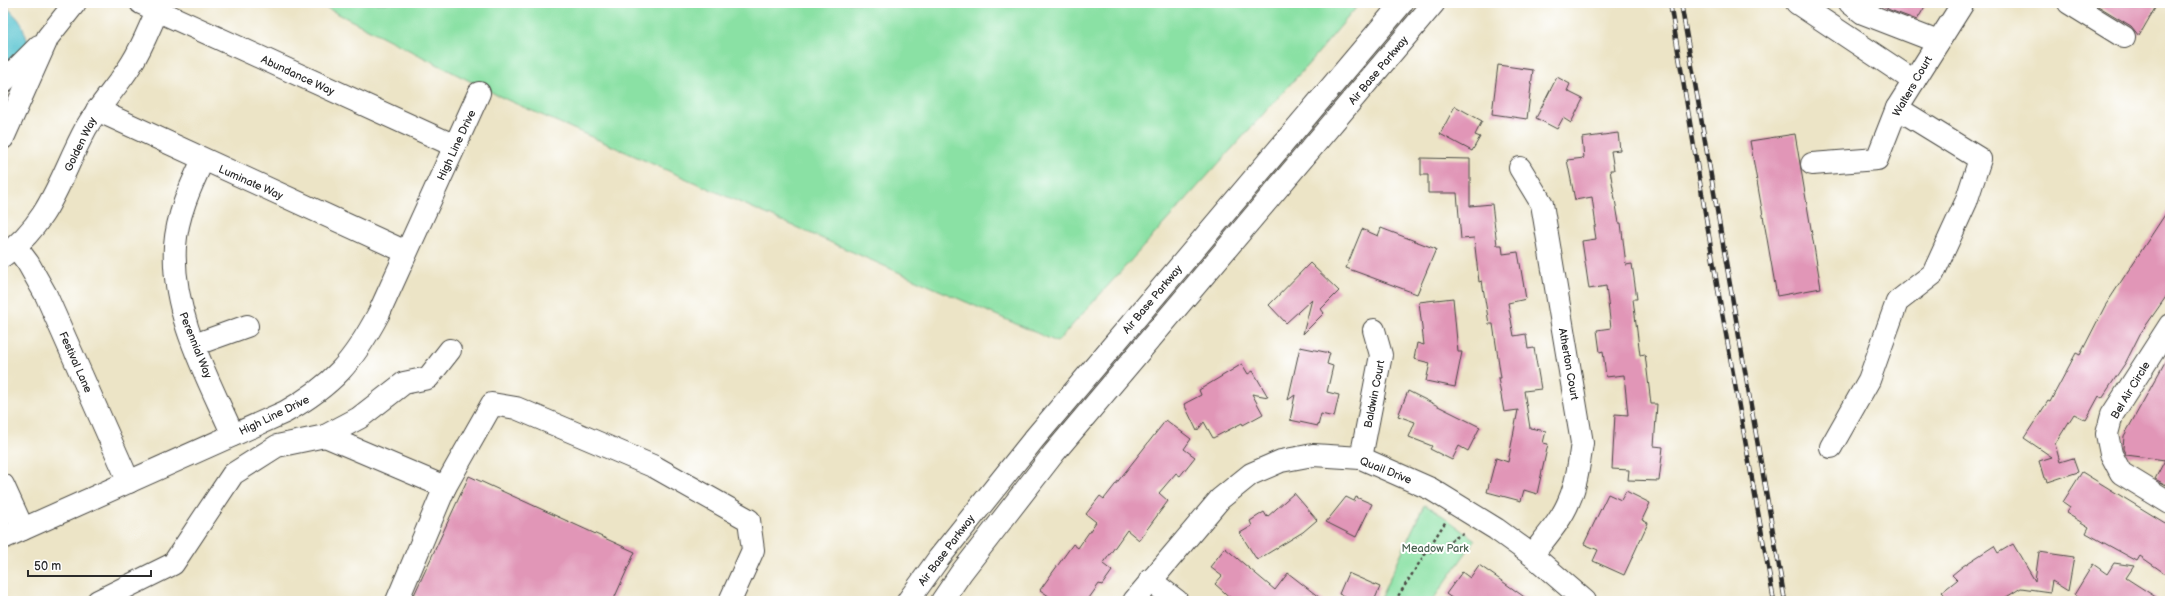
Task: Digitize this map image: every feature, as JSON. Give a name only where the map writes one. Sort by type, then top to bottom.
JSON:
[{"type":"street","points":[[3,82],[48,37],[75,3]]},
{"type":"street","name":"Air Base Parkway","points":[[908,601],[938,558],[1034,439],[1402,3]]},
{"type":"street","name":"Air Base Parkway","points":[[942,601],[961,573],[1054,453],[1434,3]]},
{"type":"street","points":[[1797,3],[1914,81]]},
{"type":"street","points":[[1850,3],[1863,12],[1938,42]]},
{"type":"street","name":"Walters Court","points":[[1812,164],[1877,159],[1898,108],[1963,3]]},
{"type":"street","points":[[2069,3],[2124,37]]},
{"type":"street","name":"Golden Way","points":[[9,252],[38,223],[50,205],[78,144],[97,110],[132,63],[153,6]]},
{"type":"street","name":"Abundance Way","points":[[153,6],[455,146]]},
{"type":"street","points":[[3,138],[48,37]]},
{"type":"street","name":"High Line Drive","points":[[3,538],[285,412],[311,397],[329,383],[349,362],[364,342],[480,92]]},
{"type":"street","points":[[1831,447],[1869,380],[1897,302],[1934,274],[1966,202],[1980,159],[1898,108]]},
{"type":"street","name":"Luminate Way","points":[[97,110],[406,252]]},
{"type":"street","name":"Perennial Way","points":[[203,160],[188,193],[175,246],[176,274],[180,304],[194,344],[233,436]]},
{"type":"street","name":"Atherton Court","points":[[1520,168],[1542,204],[1582,443],[1578,471],[1569,502],[1552,529],[1532,555]]},
{"type":"street","name":"Festival Lane","points":[[9,252],[28,263],[46,295],[129,482]]},
{"type":"street","name":"Bel Air Circle","points":[[2170,325],[2112,415],[2107,434],[2111,454],[2121,473],[2170,503]]},
{"type":"street","points":[[194,344],[247,326]]},
{"type":"street","name":"Baldwin Court","points":[[1361,458],[1381,355],[1374,330]]},
{"type":"street","points":[[98,601],[173,564],[233,474],[277,446],[325,436],[359,418],[404,383],[428,378],[450,350]]},
{"type":"street","points":[[397,601],[445,487],[492,404],[516,408],[654,467],[749,520],[753,550],[730,601]]},
{"type":"street","points":[[325,436],[445,487]]},
{"type":"street","name":"Quail Drive","points":[[1134,601],[1150,580],[1220,500],[1251,474],[1280,461],[1313,455],[1361,458],[1431,489],[1496,529],[1532,555],[1584,601]]},
{"type":"street","points":[[3,485],[22,529]]},
{"type":"street","points":[[1150,580],[1177,601]]},
{"type":"path","points":[[1394,601],[1448,518]]},
{"type":"path","points":[[1424,555],[1467,532]]},
{"type":"green space","points":[[317,3],[1360,3],[1313,59],[1057,342],[503,98]]},
{"type":"green space","name":"Meadow Park","points":[[1424,505],[1435,510],[1475,540],[1432,601],[1379,601]]},
{"type":"water","points":[[3,3],[21,22],[28,42],[19,70],[3,104]]},
{"type":"building","points":[[1878,3],[1927,3],[1917,20],[1890,10]]},
{"type":"building","points":[[2093,3],[2158,3],[2139,36],[2131,26]]},
{"type":"building","points":[[1498,65],[1533,70],[1527,119],[1492,114]]},
{"type":"building","points":[[1557,77],[1570,84],[1567,91],[1583,99],[1571,123],[1563,118],[1557,129],[1536,118]]},
{"type":"building","points":[[1455,106],[1482,121],[1475,135],[1480,137],[1472,151],[1440,134]]},
{"type":"building","points":[[1618,133],[1620,150],[1611,151],[1614,170],[1610,170],[1619,223],[1621,223],[1626,265],[1632,264],[1637,299],[1633,299],[1640,355],[1645,354],[1651,404],[1657,404],[1654,446],[1663,447],[1659,481],[1628,480],[1629,470],[1612,469],[1615,414],[1628,415],[1624,375],[1606,377],[1603,351],[1600,352],[1597,330],[1611,328],[1606,286],[1589,289],[1582,241],[1596,239],[1594,226],[1596,226],[1592,197],[1575,200],[1567,160],[1584,158],[1582,138]]},
{"type":"building","points":[[1795,134],[1821,288],[1777,296],[1750,141]]},
{"type":"building","points":[[1421,158],[1470,159],[1470,206],[1492,204],[1497,245],[1502,245],[1503,254],[1518,252],[1526,299],[1508,303],[1514,336],[1526,334],[1528,349],[1534,348],[1541,389],[1524,391],[1530,428],[1546,431],[1543,443],[1548,444],[1537,494],[1524,490],[1521,501],[1487,492],[1496,458],[1508,462],[1518,410],[1504,412],[1498,378],[1501,378],[1493,324],[1489,324],[1482,281],[1479,282],[1474,238],[1461,239],[1457,193],[1428,193],[1428,175],[1421,175]]},
{"type":"building","points":[[2170,207],[2170,291],[2140,334],[2126,362],[2102,398],[2099,396],[2086,420],[2074,414],[2055,444],[2060,462],[2073,458],[2078,472],[2048,482],[2047,478],[2044,478],[2039,461],[2052,457],[2024,438],[2048,401],[2050,402],[2076,353],[2080,355],[2105,306]]},
{"type":"building","points":[[1381,228],[1436,249],[1417,294],[1346,268],[1362,229],[1378,236]]},
{"type":"building","points":[[1310,263],[1339,291],[1321,309],[1324,313],[1303,334],[1312,299],[1286,323],[1269,305]]},
{"type":"building","points":[[1453,298],[1458,352],[1462,352],[1455,387],[1426,381],[1430,363],[1414,359],[1417,343],[1424,345],[1419,302]]},
{"type":"building","points":[[1300,347],[1330,353],[1327,364],[1333,366],[1327,392],[1339,395],[1334,417],[1321,414],[1318,426],[1290,420],[1295,395],[1288,400]]},
{"type":"building","points":[[2170,353],[2170,487],[2155,479],[2165,460],[2126,455],[2123,449],[2124,436]]},
{"type":"building","points":[[1242,364],[1248,374],[1253,371],[1268,397],[1252,394],[1263,414],[1243,425],[1242,423],[1213,438],[1204,422],[1197,431],[1184,404],[1201,395],[1199,390]]},
{"type":"building","points":[[1408,391],[1480,427],[1468,451],[1459,446],[1452,460],[1430,449],[1432,446],[1409,437],[1415,422],[1398,416]]},
{"type":"building","points":[[1166,420],[1191,439],[1184,449],[1195,457],[1180,476],[1176,473],[1159,493],[1168,501],[1139,540],[1127,530],[1103,564],[1112,571],[1102,585],[1099,584],[1087,601],[1056,601],[1040,590],[1073,544],[1078,548],[1096,522],[1086,514],[1100,496],[1104,499]]},
{"type":"building","points":[[2082,472],[2170,526],[2170,577],[2140,556],[2137,561],[2086,533],[2089,527],[2066,513],[2070,507],[2063,502]]},
{"type":"building","points":[[469,476],[635,552],[613,601],[426,601],[414,595]]},
{"type":"building","points":[[1626,491],[1650,503],[1642,520],[1648,523],[1624,575],[1593,561],[1598,550],[1584,544],[1608,494],[1621,500]]},
{"type":"building","points":[[1294,493],[1317,520],[1303,532],[1257,560],[1240,533],[1252,526],[1250,521],[1264,512],[1267,517]]},
{"type":"building","points":[[1346,497],[1354,501],[1356,497],[1372,504],[1356,537],[1326,522]]},
{"type":"building","points":[[2013,544],[2035,581],[2039,552],[2074,557],[2068,591],[2052,581],[2050,592],[2021,588],[2000,601],[1950,601],[1942,592],[1957,580],[1952,575],[1963,566],[1994,546],[1998,553]]},
{"type":"building","points":[[1225,548],[1275,590],[1288,573],[1324,601],[1234,601],[1215,584],[1222,576],[1210,567]]},
{"type":"building","points":[[2114,563],[2134,566],[2126,578],[2162,601],[2083,601],[2074,595],[2093,564],[2107,574]]},
{"type":"building","points":[[1479,565],[1530,601],[1456,601],[1446,594],[1462,572],[1470,578]]},
{"type":"building","points":[[1348,573],[1380,587],[1374,601],[1355,601],[1339,594]]},
{"type":"railway","points":[[1670,3],[1718,290],[1774,601]]},
{"type":"railway","points":[[1681,3],[1785,601]]}]
